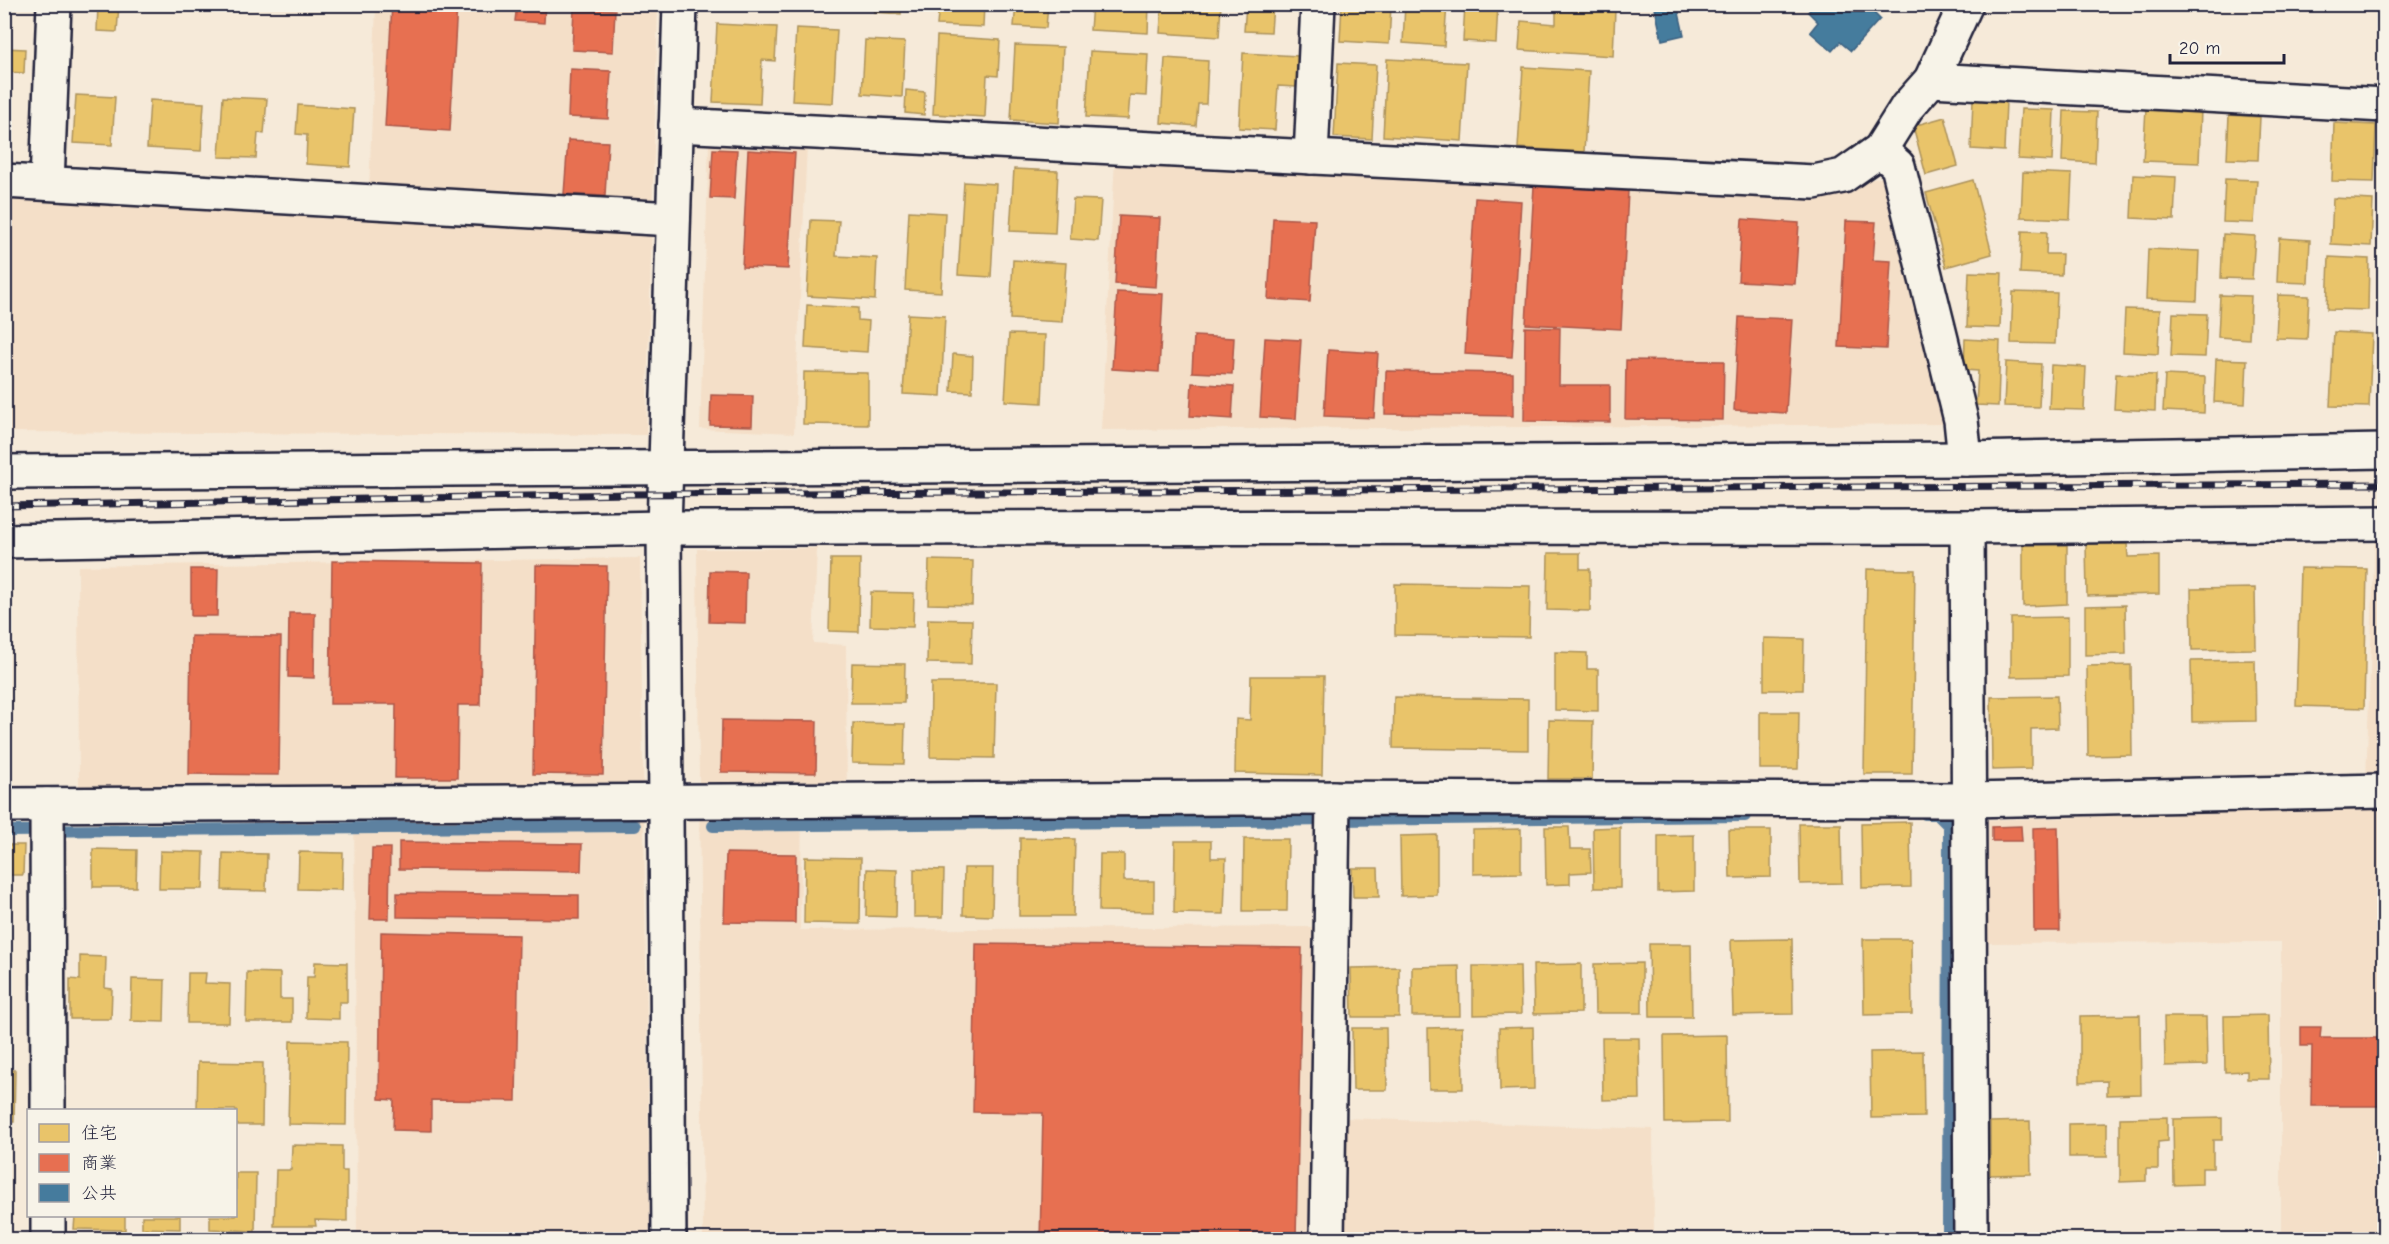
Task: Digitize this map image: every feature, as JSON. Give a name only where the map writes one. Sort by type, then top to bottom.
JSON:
[{"type":"street","points":[[47,183],[54,4]]},
{"type":"street","points":[[669,1239],[664,528],[680,4]]},
{"type":"street","points":[[1311,157],[1318,4]]},
{"type":"street","points":[[676,125],[1814,182],[1843,176],[1880,150],[1907,107],[1931,80],[1966,4]]},
{"type":"street","points":[[1931,80],[2385,105]]},
{"type":"street","points":[[1880,150],[1898,166],[1961,420],[1965,459]]},
{"type":"street","points":[[4,181],[673,219]]},
{"type":"street","points":[[4,472],[666,470],[1965,459],[2385,452]]},
{"type":"street","points":[[4,541],[664,528],[1966,527],[2385,522]]},
{"type":"street","points":[[1966,527],[1971,1239]]},
{"type":"street","points":[[4,806],[1333,798],[1968,800],[2385,791]]},
{"type":"street","points":[[1327,1239],[1333,798]]},
{"type":"street","points":[[47,805],[48,1109]]},
{"type":"street","points":[[48,1217],[48,1239]]},
{"type":"shaded area","points":[[376,5],[658,5],[646,435],[5,432],[4,199],[368,219]]},
{"type":"shaded area","points":[[709,141],[807,144],[794,433],[700,429]]},
{"type":"shaded area","points":[[1115,158],[1815,191],[1889,176],[1947,424],[1101,430]]},
{"type":"shaded area","points":[[2375,535],[2384,535],[2384,1239],[2281,1239],[2281,942],[1977,943],[1981,820],[2365,808]]},
{"type":"shaded area","points":[[817,548],[813,643],[846,645],[847,814],[802,813],[800,930],[1317,927],[1310,1239],[703,1239],[697,549]]},
{"type":"shaded area","points":[[640,558],[650,1239],[357,1239],[354,797],[79,794],[78,566]]},
{"type":"shaded area","points":[[1345,1118],[1653,1129],[1654,1239],[1346,1239]]},
{"type":"building: 住宅","points":[[98,4],[119,4],[117,32],[97,31]]},
{"type":"building: 住宅","points":[[729,4],[780,4],[780,11],[729,8]]},
{"type":"building: 住宅","points":[[875,4],[901,4],[901,14],[874,12]]},
{"type":"building: 住宅","points":[[939,4],[984,4],[983,27],[937,25]]},
{"type":"building: 住宅","points":[[1016,4],[1048,4],[1046,28],[1014,26]]},
{"type":"building: 住宅","points":[[1092,4],[1149,4],[1148,33],[1090,30]]},
{"type":"building: 住宅","points":[[1162,4],[1221,4],[1219,37],[1160,33]]},
{"type":"building: 住宅","points":[[1246,4],[1273,4],[1271,32],[1244,31]]},
{"type":"building: 住宅","points":[[1342,4],[1391,4],[1389,44],[1340,41]]},
{"type":"building: 住宅","points":[[1405,4],[1447,4],[1444,46],[1403,43]]},
{"type":"building: 住宅","points":[[1465,4],[1498,4],[1496,43],[1463,41]]},
{"type":"building: 住宅","points":[[1572,4],[1603,4],[1603,9],[1615,10],[1613,56],[1519,50],[1521,21],[1556,24],[1556,11],[1572,12]]},
{"type":"building: 住宅","points":[[2378,4],[2384,4],[2384,30],[2377,29]]},
{"type":"building: 住宅","points":[[717,24],[777,27],[775,61],[762,60],[760,104],[713,102]]},
{"type":"building: 住宅","points":[[796,28],[837,30],[833,103],[792,101]]},
{"type":"building: 住宅","points":[[937,36],[1000,40],[998,76],[987,75],[985,117],[933,114]]},
{"type":"building: 住宅","points":[[865,40],[905,42],[902,97],[862,94]]},
{"type":"building: 住宅","points":[[1015,45],[1063,47],[1059,123],[1011,120]]},
{"type":"building: 住宅","points":[[4,48],[25,49],[24,73],[4,72]]},
{"type":"building: 住宅","points":[[1090,51],[1148,54],[1146,96],[1130,95],[1128,119],[1086,117]]},
{"type":"building: 住宅","points":[[1243,53],[1298,56],[1296,87],[1278,86],[1275,130],[1239,128]]},
{"type":"building: 住宅","points":[[1165,58],[1208,61],[1206,104],[1198,104],[1196,126],[1161,123]]},
{"type":"building: 住宅","points":[[1387,59],[1467,63],[1462,141],[1383,136]]},
{"type":"building: 住宅","points":[[1338,63],[1376,65],[1372,139],[1334,137]]},
{"type":"building: 住宅","points":[[1523,67],[1589,71],[1584,152],[1518,148]]},
{"type":"building: 住宅","points":[[906,90],[925,92],[924,115],[905,113]]},
{"type":"building: 住宅","points":[[76,95],[115,97],[112,145],[73,143]]},
{"type":"building: 住宅","points":[[223,97],[267,99],[264,134],[258,133],[256,158],[219,157]]},
{"type":"building: 住宅","points":[[1973,99],[2006,101],[2004,151],[1971,149]]},
{"type":"building: 住宅","points":[[150,100],[204,103],[201,151],[147,148]]},
{"type":"building: 住宅","points":[[298,105],[354,109],[350,167],[306,164],[307,135],[296,134]]},
{"type":"building: 住宅","points":[[2146,108],[2201,110],[2199,163],[2143,161]]},
{"type":"building: 住宅","points":[[2021,109],[2054,110],[2052,161],[2018,159]]},
{"type":"building: 住宅","points":[[2064,111],[2097,112],[2095,163],[2062,161]]},
{"type":"building: 住宅","points":[[2229,115],[2260,117],[2258,160],[2227,159]]},
{"type":"building: 住宅","points":[[1945,117],[1958,166],[1926,175],[1913,126]]},
{"type":"building: 住宅","points":[[2334,123],[2376,125],[2374,182],[2332,181]]},
{"type":"building: 住宅","points":[[1014,169],[1058,171],[1055,233],[1010,231]]},
{"type":"building: 住宅","points":[[2023,172],[2072,174],[2070,219],[2021,217]]},
{"type":"building: 住宅","points":[[2133,175],[2176,177],[2174,220],[2131,218]]},
{"type":"building: 住宅","points":[[2225,179],[2257,180],[2254,223],[2223,222]]},
{"type":"building: 住宅","points":[[1973,180],[1992,254],[1946,267],[1926,193]]},
{"type":"building: 住宅","points":[[964,182],[996,184],[991,277],[958,275]]},
{"type":"building: 住宅","points":[[2333,198],[2373,200],[2371,246],[2331,244]]},
{"type":"building: 住宅","points":[[1073,199],[1101,200],[1098,241],[1070,239]]},
{"type":"building: 住宅","points":[[909,211],[945,213],[941,292],[905,290]]},
{"type":"building: 住宅","points":[[811,220],[839,221],[836,256],[877,258],[875,300],[807,296]]},
{"type":"building: 住宅","points":[[2022,231],[2047,232],[2046,254],[2062,254],[2061,275],[2020,273]]},
{"type":"building: 住宅","points":[[2223,234],[2255,236],[2252,279],[2221,278]]},
{"type":"building: 住宅","points":[[2279,238],[2310,240],[2308,283],[2277,282]]},
{"type":"building: 住宅","points":[[2148,249],[2199,251],[2197,301],[2146,299]]},
{"type":"building: 住宅","points":[[2329,257],[2369,259],[2368,310],[2327,309]]},
{"type":"building: 住宅","points":[[1013,260],[1066,263],[1062,322],[1010,319]]},
{"type":"building: 住宅","points":[[1969,272],[2002,273],[2000,328],[1967,327]]},
{"type":"building: 住宅","points":[[2013,292],[2057,293],[2055,344],[2011,343]]},
{"type":"building: 住宅","points":[[2220,295],[2251,296],[2249,339],[2218,337]]},
{"type":"building: 住宅","points":[[2278,295],[2309,296],[2307,339],[2276,338]]},
{"type":"building: 住宅","points":[[807,305],[858,308],[858,320],[869,321],[867,352],[805,348]]},
{"type":"building: 住宅","points":[[2125,309],[2160,310],[2158,354],[2123,352]]},
{"type":"building: 住宅","points":[[2173,313],[2207,314],[2205,357],[2171,356]]},
{"type":"building: 住宅","points":[[908,314],[945,316],[941,396],[903,394]]},
{"type":"building: 住宅","points":[[2334,332],[2372,334],[2369,407],[2330,406]]},
{"type":"building: 住宅","points":[[1009,334],[1045,335],[1042,403],[1005,401]]},
{"type":"building: 住宅","points":[[1965,339],[2000,341],[1998,406],[1976,405],[1978,371],[1964,370]]},
{"type":"building: 住宅","points":[[953,354],[973,356],[972,392],[951,391]]},
{"type":"building: 住宅","points":[[2216,359],[2247,360],[2245,404],[2214,402]]},
{"type":"building: 住宅","points":[[2006,362],[2041,364],[2039,407],[2004,406]]},
{"type":"building: 住宅","points":[[2051,365],[2086,367],[2084,410],[2049,409]]},
{"type":"building: 住宅","points":[[804,372],[868,373],[868,425],[803,424]]},
{"type":"building: 住宅","points":[[2116,374],[2156,375],[2155,411],[2114,409]]},
{"type":"building: 住宅","points":[[2165,375],[2205,377],[2204,413],[2163,411]]},
{"type":"building: 住宅","points":[[2086,544],[2127,544],[2128,557],[2159,556],[2159,594],[2087,596]]},
{"type":"building: 住宅","points":[[2023,545],[2067,545],[2067,604],[2023,606]]},
{"type":"building: 住宅","points":[[1548,553],[1580,553],[1580,569],[1590,569],[1590,611],[1547,610]]},
{"type":"building: 住宅","points":[[831,559],[860,559],[859,632],[829,631]]},
{"type":"building: 住宅","points":[[929,560],[973,561],[972,605],[928,604]]},
{"type":"building: 住宅","points":[[2300,568],[2367,569],[2364,708],[2296,706]]},
{"type":"building: 住宅","points":[[1867,569],[1915,570],[1912,774],[1864,774]]},
{"type":"building: 住宅","points":[[1395,584],[1530,586],[1529,637],[1395,635]]},
{"type":"building: 住宅","points":[[2255,588],[2256,649],[2192,650],[2191,589]]},
{"type":"building: 住宅","points":[[871,592],[914,593],[913,627],[870,626]]},
{"type":"building: 住宅","points":[[2125,605],[2126,654],[2085,655],[2085,606]]},
{"type":"building: 住宅","points":[[2068,617],[2068,676],[2011,677],[2011,618]]},
{"type":"building: 住宅","points":[[928,619],[972,620],[971,664],[927,663]]},
{"type":"building: 住宅","points":[[1764,638],[1804,639],[1803,690],[1764,690]]},
{"type":"building: 住宅","points":[[1555,652],[1587,653],[1587,669],[1598,669],[1598,711],[1555,710]]},
{"type":"building: 住宅","points":[[2255,660],[2256,721],[2192,722],[2191,661]]},
{"type":"building: 住宅","points":[[852,663],[905,664],[904,703],[851,703]]},
{"type":"building: 住宅","points":[[2131,665],[2132,755],[2088,756],[2087,666]]},
{"type":"building: 住宅","points":[[1251,676],[1324,676],[1322,775],[1235,773],[1236,719],[1250,720]]},
{"type":"building: 住宅","points":[[931,683],[996,683],[994,758],[930,757]]},
{"type":"building: 住宅","points":[[2057,696],[2058,728],[2031,729],[2031,769],[1992,770],[1991,697]]},
{"type":"building: 住宅","points":[[1394,697],[1528,699],[1528,750],[1393,748]]},
{"type":"building: 住宅","points":[[1760,712],[1799,712],[1798,769],[1760,769]]},
{"type":"building: 住宅","points":[[1549,720],[1593,721],[1592,779],[1548,779]]},
{"type":"building: 住宅","points":[[853,723],[905,724],[904,764],[852,763]]},
{"type":"building: 住宅","points":[[1910,822],[1911,887],[1862,888],[1861,823]]},
{"type":"building: 住宅","points":[[1799,824],[1841,824],[1842,883],[1800,884]]},
{"type":"building: 住宅","points":[[1545,827],[1569,827],[1570,849],[1590,849],[1591,872],[1570,873],[1570,884],[1546,885]]},
{"type":"building: 住宅","points":[[1620,827],[1620,888],[1594,888],[1593,828]]},
{"type":"building: 住宅","points":[[1521,829],[1521,873],[1473,874],[1473,830]]},
{"type":"building: 住宅","points":[[1729,830],[1771,830],[1771,877],[1730,878]]},
{"type":"building: 住宅","points":[[1437,835],[1437,895],[1401,896],[1400,836]]},
{"type":"building: 住宅","points":[[1694,835],[1694,891],[1658,892],[1658,836]]},
{"type":"building: 住宅","points":[[1020,838],[1075,839],[1073,916],[1019,916]]},
{"type":"building: 住宅","points":[[1244,839],[1288,839],[1287,911],[1243,911]]},
{"type":"building: 住宅","points":[[1175,841],[1211,841],[1211,858],[1226,858],[1224,914],[1174,913]]},
{"type":"building: 住宅","points":[[4,845],[24,845],[23,875],[4,875]]},
{"type":"building: 住宅","points":[[93,849],[137,850],[136,887],[93,887]]},
{"type":"building: 住宅","points":[[160,851],[204,852],[203,889],[159,889]]},
{"type":"building: 住宅","points":[[299,852],[343,853],[342,890],[298,889]]},
{"type":"building: 住宅","points":[[223,853],[267,854],[266,891],[222,890]]},
{"type":"building: 住宅","points":[[1100,854],[1124,854],[1124,881],[1154,881],[1154,912],[1099,911]]},
{"type":"building: 住宅","points":[[805,857],[861,858],[860,924],[804,923]]},
{"type":"building: 住宅","points":[[964,868],[993,868],[992,916],[963,915]]},
{"type":"building: 住宅","points":[[1352,868],[1378,868],[1379,897],[1353,897]]},
{"type":"building: 住宅","points":[[867,869],[897,870],[896,917],[866,916]]},
{"type":"building: 住宅","points":[[914,869],[944,870],[943,917],[914,917]]},
{"type":"building: 住宅","points":[[1792,939],[1793,1014],[1733,1015],[1731,940]]},
{"type":"building: 住宅","points":[[1863,939],[1911,939],[1912,1014],[1864,1015]]},
{"type":"building: 住宅","points":[[1649,944],[1691,944],[1692,1017],[1650,1017]]},
{"type":"building: 住宅","points":[[80,956],[106,957],[105,988],[112,989],[111,1019],[70,1019],[70,979],[80,980]]},
{"type":"building: 住宅","points":[[315,962],[347,963],[347,1002],[339,1002],[339,1019],[306,1018],[307,977],[314,977]]},
{"type":"building: 住宅","points":[[1642,963],[1642,1013],[1595,1013],[1594,964]]},
{"type":"building: 住宅","points":[[1581,964],[1581,1013],[1534,1014],[1533,965]]},
{"type":"building: 住宅","points":[[1459,966],[1460,1016],[1412,1016],[1412,967]]},
{"type":"building: 住宅","points":[[1473,966],[1520,966],[1521,1014],[1473,1015]]},
{"type":"building: 住宅","points":[[1399,967],[1399,1017],[1352,1017],[1351,968]]},
{"type":"building: 住宅","points":[[247,972],[280,973],[280,999],[292,999],[292,1022],[246,1022]]},
{"type":"building: 住宅","points":[[188,973],[206,973],[205,983],[230,984],[229,1023],[187,1023]]},
{"type":"building: 住宅","points":[[132,979],[165,980],[164,1022],[131,1021]]},
{"type":"building: 住宅","points":[[2140,1015],[2141,1094],[2107,1095],[2107,1081],[2080,1082],[2080,1016]]},
{"type":"building: 住宅","points":[[2268,1015],[2269,1079],[2247,1079],[2247,1071],[2225,1072],[2224,1016]]},
{"type":"building: 住宅","points":[[2164,1017],[2206,1017],[2207,1065],[2165,1066]]},
{"type":"building: 住宅","points":[[1462,1027],[1463,1089],[1429,1089],[1428,1028]]},
{"type":"building: 住宅","points":[[1533,1027],[1534,1089],[1500,1090],[1499,1028]]},
{"type":"building: 住宅","points":[[1352,1028],[1386,1028],[1387,1090],[1353,1090]]},
{"type":"building: 住宅","points":[[1727,1035],[1728,1122],[1665,1123],[1664,1036]]},
{"type":"building: 住宅","points":[[1602,1038],[1639,1038],[1640,1099],[1603,1100]]},
{"type":"building: 住宅","points":[[290,1041],[347,1042],[346,1125],[288,1124]]},
{"type":"building: 住宅","points":[[1923,1051],[1924,1117],[1871,1118],[1870,1052]]},
{"type":"building: 住宅","points":[[198,1062],[263,1063],[262,1125],[237,1125],[237,1109],[197,1109]]},
{"type":"building: 住宅","points":[[4,1070],[15,1070],[14,1122],[4,1122]]},
{"type":"building: 住宅","points":[[2167,1117],[2167,1141],[2158,1142],[2158,1169],[2146,1169],[2146,1181],[2120,1182],[2120,1118]]},
{"type":"building: 住宅","points":[[2222,1118],[2222,1140],[2213,1140],[2213,1168],[2202,1168],[2202,1184],[2174,1185],[2173,1119]]},
{"type":"building: 住宅","points":[[2030,1121],[2031,1174],[1990,1175],[1990,1122]]},
{"type":"building: 住宅","points":[[2107,1123],[2107,1157],[2069,1157],[2069,1124]]},
{"type":"building: 住宅","points":[[292,1145],[342,1146],[342,1171],[347,1171],[347,1221],[315,1220],[316,1226],[274,1226],[276,1170],[291,1170]]},
{"type":"building: 住宅","points":[[237,1173],[256,1173],[255,1231],[210,1229],[210,1217],[237,1217]]},
{"type":"building: 住宅","points":[[75,1217],[125,1217],[125,1230],[74,1229]]},
{"type":"building: 住宅","points":[[142,1217],[180,1217],[180,1229],[142,1228]]},
{"type":"building: 商業","points":[[392,4],[457,4],[450,131],[385,127]]},
{"type":"building: 商業","points":[[517,4],[545,4],[544,23],[515,21]]},
{"type":"building: 商業","points":[[574,8],[615,10],[613,52],[572,50]]},
{"type":"building: 商業","points":[[570,69],[611,71],[608,119],[568,117]]},
{"type":"building: 商業","points":[[568,140],[608,142],[605,196],[564,194]]},
{"type":"building: 商業","points":[[713,149],[737,150],[734,199],[710,198]]},
{"type":"building: 商業","points":[[748,150],[795,153],[788,269],[742,267]]},
{"type":"building: 商業","points":[[1534,186],[1628,191],[1621,329],[1526,324]]},
{"type":"building: 商業","points":[[1475,198],[1521,201],[1512,357],[1465,354]]},
{"type":"building: 商業","points":[[1119,216],[1160,218],[1156,287],[1115,284]]},
{"type":"building: 商業","points":[[1273,218],[1315,220],[1310,302],[1268,299]]},
{"type":"building: 商業","points":[[1742,219],[1799,223],[1795,284],[1738,281]]},
{"type":"building: 商業","points":[[1846,221],[1876,222],[1873,260],[1891,261],[1886,349],[1839,347]]},
{"type":"building: 商業","points":[[1117,292],[1163,294],[1159,372],[1112,369]]},
{"type":"building: 商業","points":[[1739,317],[1792,319],[1786,413],[1734,410]]},
{"type":"building: 商業","points":[[1525,327],[1560,328],[1559,385],[1610,385],[1610,422],[1524,421]]},
{"type":"building: 商業","points":[[1194,336],[1234,338],[1232,374],[1192,372]]},
{"type":"building: 商業","points":[[1265,338],[1301,340],[1296,419],[1260,417]]},
{"type":"building: 商業","points":[[1328,350],[1378,353],[1374,418],[1324,416]]},
{"type":"building: 商業","points":[[1626,360],[1724,361],[1723,420],[1625,419]]},
{"type":"building: 商業","points":[[1386,371],[1513,373],[1513,416],[1385,414]]},
{"type":"building: 商業","points":[[1192,383],[1234,386],[1232,419],[1190,416]]},
{"type":"building: 商業","points":[[711,395],[753,396],[752,426],[710,425]]},
{"type":"building: 商業","points":[[332,561],[482,563],[480,705],[458,705],[457,778],[395,778],[396,704],[330,704]]},
{"type":"building: 商業","points":[[536,565],[607,566],[603,775],[533,774]]},
{"type":"building: 商業","points":[[191,569],[218,569],[217,616],[191,616]]},
{"type":"building: 商業","points":[[710,571],[746,572],[745,623],[709,622]]},
{"type":"building: 商業","points":[[289,613],[315,613],[314,678],[288,677]]},
{"type":"building: 商業","points":[[191,636],[281,637],[279,775],[189,774]]},
{"type":"building: 商業","points":[[722,720],[817,721],[816,773],[721,772]]},
{"type":"building: 商業","points":[[2021,826],[2022,841],[1992,841],[1992,827]]},
{"type":"building: 商業","points":[[2058,827],[2060,931],[2034,931],[2033,828]]},
{"type":"building: 商業","points":[[399,842],[582,844],[581,871],[399,869]]},
{"type":"building: 商業","points":[[372,848],[390,848],[389,919],[370,919]]},
{"type":"building: 商業","points":[[726,853],[796,854],[795,923],[724,922]]},
{"type":"building: 商業","points":[[397,893],[579,895],[579,919],[397,917]]},
{"type":"building: 商業","points":[[381,932],[519,935],[516,1101],[431,1100],[431,1131],[393,1130],[394,1100],[379,1099]]},
{"type":"building: 商業","points":[[976,944],[1302,948],[1296,1240],[1040,1240],[1043,1113],[973,1112]]},
{"type":"building: 商業","points":[[2301,1027],[2321,1027],[2320,1038],[2384,1038],[2384,1106],[2311,1106],[2312,1046],[2301,1046]]},
{"type":"building: 公共","points":[[1654,4],[1677,4],[1684,35],[1662,40]]},
{"type":"building: 公共","points":[[1815,4],[1868,4],[1867,6],[1880,19],[1851,51],[1840,42],[1832,51],[1810,32],[1818,22],[1808,12]]},
{"type":"waterway","points":[[1925,814],[1937,814],[1949,826],[1948,1240]]},
{"type":"waterway","points":[[713,826],[1745,816]]},
{"type":"waterway","points":[[4,831],[635,826]]},
{"type":"railway","points":[[4,506],[629,494],[2384,484]]}]
